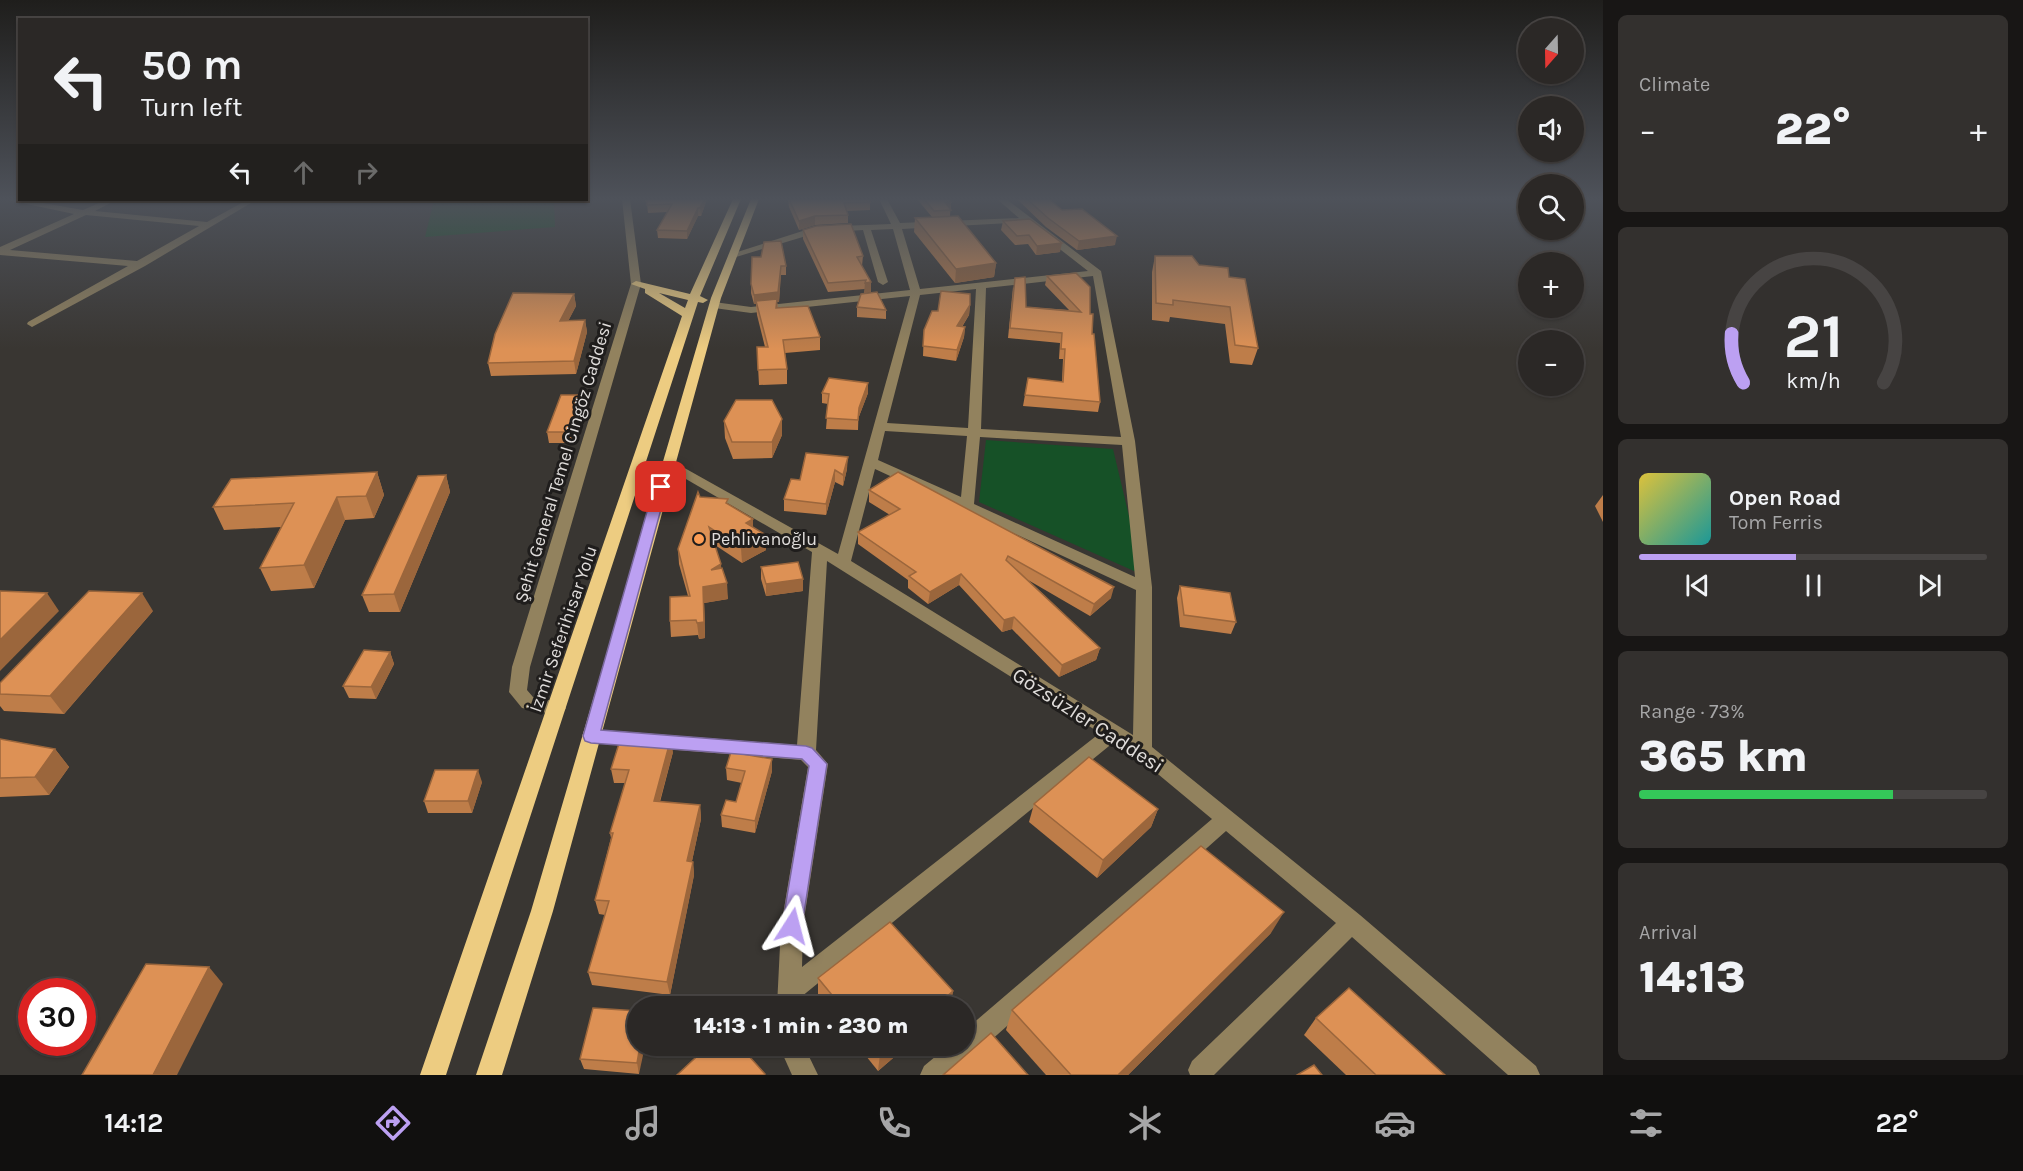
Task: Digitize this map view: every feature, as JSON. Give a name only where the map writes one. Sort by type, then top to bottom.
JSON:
[{"type":"main road","name":"İzmir Seferihisar Yolu","points":[[433,1075],[694,297],[715,249]]},
{"type":"main road","points":[[489,1075],[542,911],[667,464],[714,305],[735,249]]},
{"type":"main road","points":[[643,285],[690,284],[702,278]]},
{"type":"main road","points":[[643,285],[694,297],[714,305]]},
{"type":"main road","points":[[643,285],[689,315]]},
{"type":"street","points":[[32,324],[166,249]]},
{"type":"street","name":"Şehit General Temel Cingöz Caddesi","points":[[557,708],[528,704],[518,692],[520,668],[643,285],[636,249]]},
{"type":"street","points":[[733,255],[752,249]]},
{"type":"street","points":[[873,249],[883,282]]},
{"type":"street","points":[[843,562],[872,462],[916,292],[904,249]]},
{"type":"street","points":[[1066,249],[1097,273],[1128,441],[1144,588],[1142,750]]},
{"type":"street","points":[[0,251],[142,264]]},
{"type":"street","points":[[714,305],[752,310],[1097,273]]},
{"type":"street","points":[[967,507],[974,432],[981,284]]},
{"type":"street","points":[[881,427],[1128,441]]},
{"type":"street","points":[[872,462],[1144,588]]},
{"type":"street","name":"Gözsüzler Caddesi","points":[[667,464],[843,562],[1142,750],[1352,922],[1527,1075]]},
{"type":"street","points":[[806,753],[820,550]]},
{"type":"street","points":[[793,996],[1114,732]]},
{"type":"street","points":[[591,736],[806,753],[818,764],[792,926],[789,996]]},
{"type":"street","points":[[933,1075],[1226,819]]},
{"type":"street","points":[[1201,1073],[1352,922]]},
{"type":"street","points":[[796,1056],[805,1075]]},
{"type":"green space","points":[[986,440],[1113,449],[1143,575],[979,502]]},
{"type":"building","points":[[763,249],[783,249],[786,266],[781,266],[778,292],[754,295],[751,284],[752,257],[761,257]]},
{"type":"building","points":[[812,249],[860,249],[863,256],[857,257],[871,282],[865,283],[866,280],[828,283]]},
{"type":"building","points":[[940,249],[985,249],[996,263],[956,269]]},
{"type":"building","points":[[1155,256],[1192,256],[1199,265],[1228,268],[1229,277],[1245,279],[1258,348],[1235,345],[1230,307],[1173,300],[1173,305],[1156,303]]},
{"type":"building","points":[[1076,273],[1090,287],[1090,314],[1093,314],[1092,334],[1094,334],[1100,402],[1025,395],[1028,378],[1063,382],[1065,349],[1061,349],[1062,333],[1010,328],[1015,278],[1025,277],[1026,307],[1081,312],[1047,276]]},
{"type":"building","points":[[941,291],[970,294],[970,305],[957,326],[965,327],[957,350],[923,346],[924,330],[932,311],[938,311]]},
{"type":"building","points":[[877,292],[886,310],[857,307],[861,294]]},
{"type":"building","points":[[513,293],[574,294],[560,321],[585,320],[574,361],[488,363],[495,334]]},
{"type":"building","points":[[777,299],[776,308],[808,306],[820,337],[783,340],[787,369],[758,370],[757,347],[768,347],[756,301]]},
{"type":"building","points":[[829,378],[868,383],[859,408],[858,420],[826,418],[829,394],[822,393]]},
{"type":"building","points":[[561,395],[583,395],[571,432],[547,432]]},
{"type":"building","points":[[736,400],[772,400],[782,419],[772,442],[732,442],[724,421]]},
{"type":"building","points":[[806,453],[848,457],[843,475],[835,470],[826,504],[784,499],[791,479],[800,480]]},
{"type":"building","points":[[377,472],[366,496],[337,497],[304,565],[260,568],[294,503],[213,507],[231,479]]},
{"type":"building","points":[[898,472],[1114,587],[1094,604],[1008,556],[1006,560],[1100,648],[1062,665],[1014,617],[1004,620],[961,574],[930,592],[909,576],[916,572],[858,532],[900,509],[869,490]]},
{"type":"building","points":[[446,475],[394,594],[362,595],[418,476]]},
{"type":"building","points":[[698,492],[700,497],[728,499],[726,503],[753,519],[746,523],[766,535],[741,548],[709,527],[721,564],[711,570],[722,568],[727,583],[703,587],[704,622],[670,621],[670,597],[690,596],[678,549]]},
{"type":"building","points":[[798,562],[803,579],[766,584],[761,567]]},
{"type":"building","points":[[1180,586],[1230,593],[1236,622],[1184,615]]},
{"type":"building","points":[[0,591],[47,593],[0,640]]},
{"type":"building","points":[[89,591],[142,593],[50,696],[0,694],[0,683]]},
{"type":"building","points":[[364,650],[390,652],[371,687],[343,686]]},
{"type":"building","points":[[622,734],[671,738],[654,801],[700,805],[687,861],[693,862],[667,982],[588,972],[609,901],[595,900],[613,833],[610,833],[629,770],[611,769]]},
{"type":"building","points":[[0,739],[55,749],[35,777],[0,778]]},
{"type":"building","points":[[731,752],[772,759],[755,821],[721,815],[726,800],[736,802],[745,771],[726,768]]},
{"type":"building","points":[[1089,757],[1158,809],[1103,860],[1034,804]]},
{"type":"building","points":[[435,770],[478,770],[468,801],[424,801]]},
{"type":"building","points":[[1201,846],[1284,912],[1118,1075],[1071,1075],[1012,1010]]},
{"type":"building","points":[[890,922],[953,991],[947,996],[833,996],[818,978]]},
{"type":"building","points":[[146,964],[209,967],[153,1075],[82,1075],[93,1056],[96,1056],[96,1051]]},
{"type":"building","points":[[1349,988],[1445,1075],[1376,1075],[1316,1018]]},
{"type":"building","points":[[593,1008],[627,1010],[627,1056],[638,1056],[637,1063],[580,1059]]},
{"type":"building","points":[[991,1033],[1028,1075],[943,1075],[965,1056],[975,1056],[975,1047]]},
{"type":"building","points":[[697,1056],[749,1056],[765,1074],[764,1075],[677,1075]]},
{"type":"building","points":[[1314,1065],[1322,1075],[1297,1075]]},
{"type":"place","name":"Pehlivanoğlu","points":[[699,539]]},
{"type":"route","points":[[661,487],[591,736],[806,753],[818,764],[792,926]]}]
